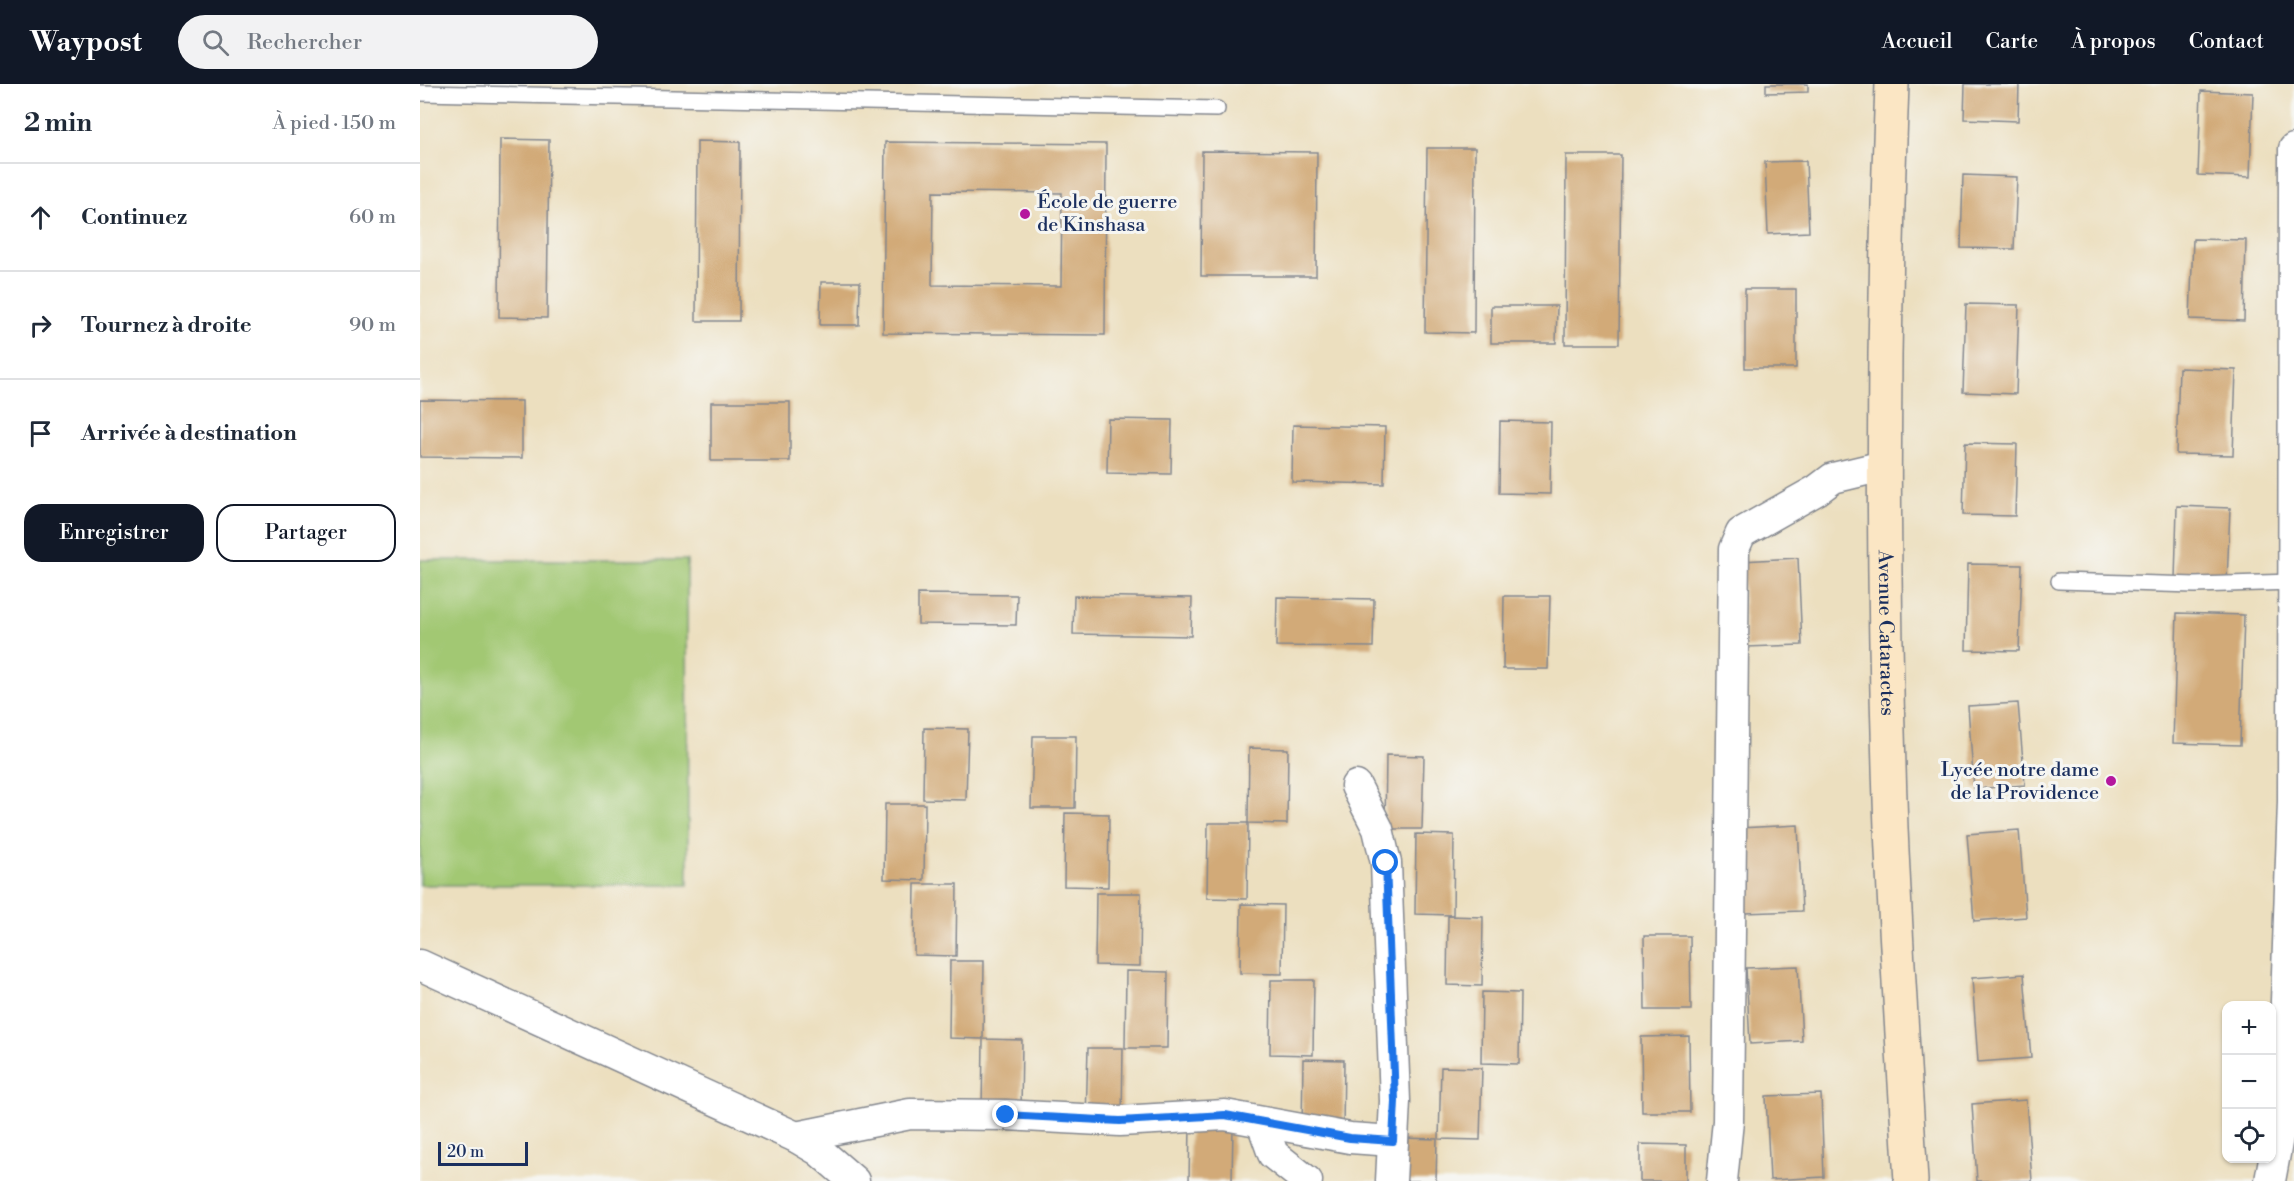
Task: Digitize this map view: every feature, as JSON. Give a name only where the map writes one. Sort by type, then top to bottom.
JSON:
[{"type":"street","name":"Avenue Cataractes","points":[[1892,84],[1887,201],[1883,466],[1891,829],[1911,1181]]},
{"type":"street","points":[[2270,1181],[2282,1115],[2294,802],[2294,149]]},
{"type":"street","points":[[1722,1181],[1728,1121],[1734,549],[1741,533],[1817,490],[1833,478],[1883,466]]},
{"type":"street","points":[[1356,786],[1378,829],[1386,863],[1395,1101],[1391,1181]]},
{"type":"street","points":[[420,965],[796,1137],[818,1150],[854,1181]]},
{"type":"street","points":[[796,1137],[910,1114],[1006,1115],[1120,1121],[1225,1115],[1350,1138],[1393,1141]]},
{"type":"street","points":[[1262,1123],[1273,1154],[1307,1181]]},
{"type":"lane","points":[[420,93],[476,89],[728,91],[1217,109]]},
{"type":"lane","points":[[2059,581],[2195,585],[2293,582]]},
{"type":"green space","points":[[420,560],[687,560],[688,885],[420,885]]},
{"type":"building","points":[[1766,84],[1808,84],[1808,92],[1766,93]]},
{"type":"building","points":[[1965,84],[2019,84],[2018,121],[1964,119]]},
{"type":"building","points":[[2201,91],[2253,93],[2250,177],[2198,175]]},
{"type":"building","points":[[500,139],[549,140],[547,318],[499,317]]},
{"type":"building","points":[[697,141],[740,142],[739,321],[696,321]]},
{"type":"building","points":[[885,142],[1106,144],[1105,335],[883,333]],"holes":[[[933,192],[1062,193],[1061,286],[932,285]]]},
{"type":"building","points":[[1427,148],[1475,148],[1474,333],[1425,332]]},
{"type":"building","points":[[1202,151],[1317,152],[1316,276],[1201,276]]},
{"type":"building","points":[[1566,155],[1621,155],[1619,344],[1565,344]]},
{"type":"building","points":[[1806,161],[1809,232],[1768,234],[1765,162]]},
{"type":"building","points":[[1963,175],[2017,177],[2014,249],[1961,248]]},
{"type":"building","points":[[2193,239],[2246,240],[2244,321],[2190,319]]},
{"type":"building","points":[[821,282],[860,282],[859,325],[820,325]]},
{"type":"building","points":[[1745,289],[1796,289],[1796,368],[1745,368]]},
{"type":"building","points":[[1966,304],[2019,305],[2016,394],[1963,392]]},
{"type":"building","points":[[1491,306],[1557,306],[1556,343],[1491,343]]},
{"type":"building","points":[[2179,368],[2236,370],[2233,455],[2176,454]]},
{"type":"building","points":[[420,400],[522,401],[522,458],[420,457]]},
{"type":"building","points":[[711,402],[790,402],[790,461],[711,461]]},
{"type":"building","points":[[1108,419],[1172,420],[1171,474],[1107,473]]},
{"type":"building","points":[[1500,421],[1551,422],[1550,494],[1499,493]]},
{"type":"building","points":[[1293,425],[1385,427],[1384,484],[1292,482]]},
{"type":"building","points":[[1965,443],[2017,444],[2015,516],[1963,515]]},
{"type":"building","points":[[2177,506],[2230,508],[2227,582],[2175,580]]},
{"type":"building","points":[[1798,558],[1802,645],[1746,647],[1742,561]]},
{"type":"building","points":[[1968,564],[2022,565],[2019,651],[1966,650]]},
{"type":"building","points":[[918,594],[1017,595],[1016,625],[918,624]]},
{"type":"building","points":[[1074,596],[1192,598],[1191,636],[1073,634]]},
{"type":"building","points":[[1504,596],[1550,596],[1548,669],[1503,669]]},
{"type":"building","points":[[1277,597],[1374,599],[1373,647],[1276,646]]},
{"type":"building","points":[[2177,613],[2244,615],[2240,745],[2173,743]]},
{"type":"building","points":[[2018,703],[2025,785],[1974,789],[1968,706]]},
{"type":"building","points":[[924,728],[968,729],[966,800],[923,799]]},
{"type":"building","points":[[1033,736],[1076,736],[1075,808],[1031,808]]},
{"type":"building","points":[[1249,748],[1288,749],[1287,824],[1248,823]]},
{"type":"building","points":[[1386,755],[1424,756],[1422,829],[1385,829]]},
{"type":"building","points":[[885,804],[925,804],[924,880],[884,879]]},
{"type":"building","points":[[1065,813],[1109,814],[1108,887],[1064,886]]},
{"type":"building","points":[[1208,823],[1248,823],[1247,899],[1207,898]]},
{"type":"building","points":[[1798,825],[1802,911],[1744,913],[1740,828]]},
{"type":"building","points":[[2019,830],[2026,917],[1974,921],[1967,834]]},
{"type":"building","points":[[1416,834],[1454,835],[1453,915],[1415,914]]},
{"type":"building","points":[[915,884],[957,884],[956,956],[914,955]]},
{"type":"building","points":[[1096,893],[1141,893],[1140,966],[1095,965]]},
{"type":"building","points":[[1241,904],[1283,905],[1282,974],[1240,973]]},
{"type":"building","points":[[1448,916],[1483,917],[1482,986],[1447,985]]},
{"type":"building","points":[[1644,936],[1690,936],[1691,1010],[1645,1010]]},
{"type":"building","points":[[950,961],[984,961],[983,1039],[949,1038]]},
{"type":"building","points":[[1798,966],[1802,1041],[1750,1044],[1746,968]]},
{"type":"building","points":[[1126,971],[1168,972],[1167,1048],[1125,1048]]},
{"type":"building","points":[[2024,974],[2031,1058],[1978,1062],[1972,978]]},
{"type":"building","points":[[1271,980],[1314,980],[1313,1055],[1270,1054]]},
{"type":"building","points":[[1482,992],[1520,993],[1519,1064],[1481,1063]]},
{"type":"building","points":[[1689,1036],[1690,1112],[1642,1112],[1641,1037]]},
{"type":"building","points":[[983,1039],[1022,1040],[1021,1113],[982,1112]]},
{"type":"building","points":[[1088,1048],[1123,1048],[1122,1120],[1086,1119]]},
{"type":"building","points":[[1303,1059],[1344,1060],[1343,1130],[1302,1129]]},
{"type":"building","points":[[1441,1067],[1482,1068],[1480,1140],[1439,1139]]},
{"type":"building","points":[[1821,1094],[1824,1177],[1770,1180],[1766,1096]]},
{"type":"building","points":[[2026,1100],[2032,1181],[1977,1181],[1972,1104]]},
{"type":"building","points":[[1190,1126],[1233,1127],[1232,1181],[1189,1181]]},
{"type":"building","points":[[1401,1138],[1437,1139],[1436,1181],[1401,1181]]},
{"type":"building","points":[[1640,1144],[1686,1145],[1686,1181],[1640,1181]]},
{"type":"place","name":"École de guerre de Kinshasa","points":[[1025,214]]},
{"type":"place","name":"Lycée notre dame de la Providence","points":[[2111,781]]},
{"type":"route","points":[[1006,1115],[1120,1121],[1225,1115],[1350,1138],[1393,1141],[1395,1101],[1386,863]]}]
